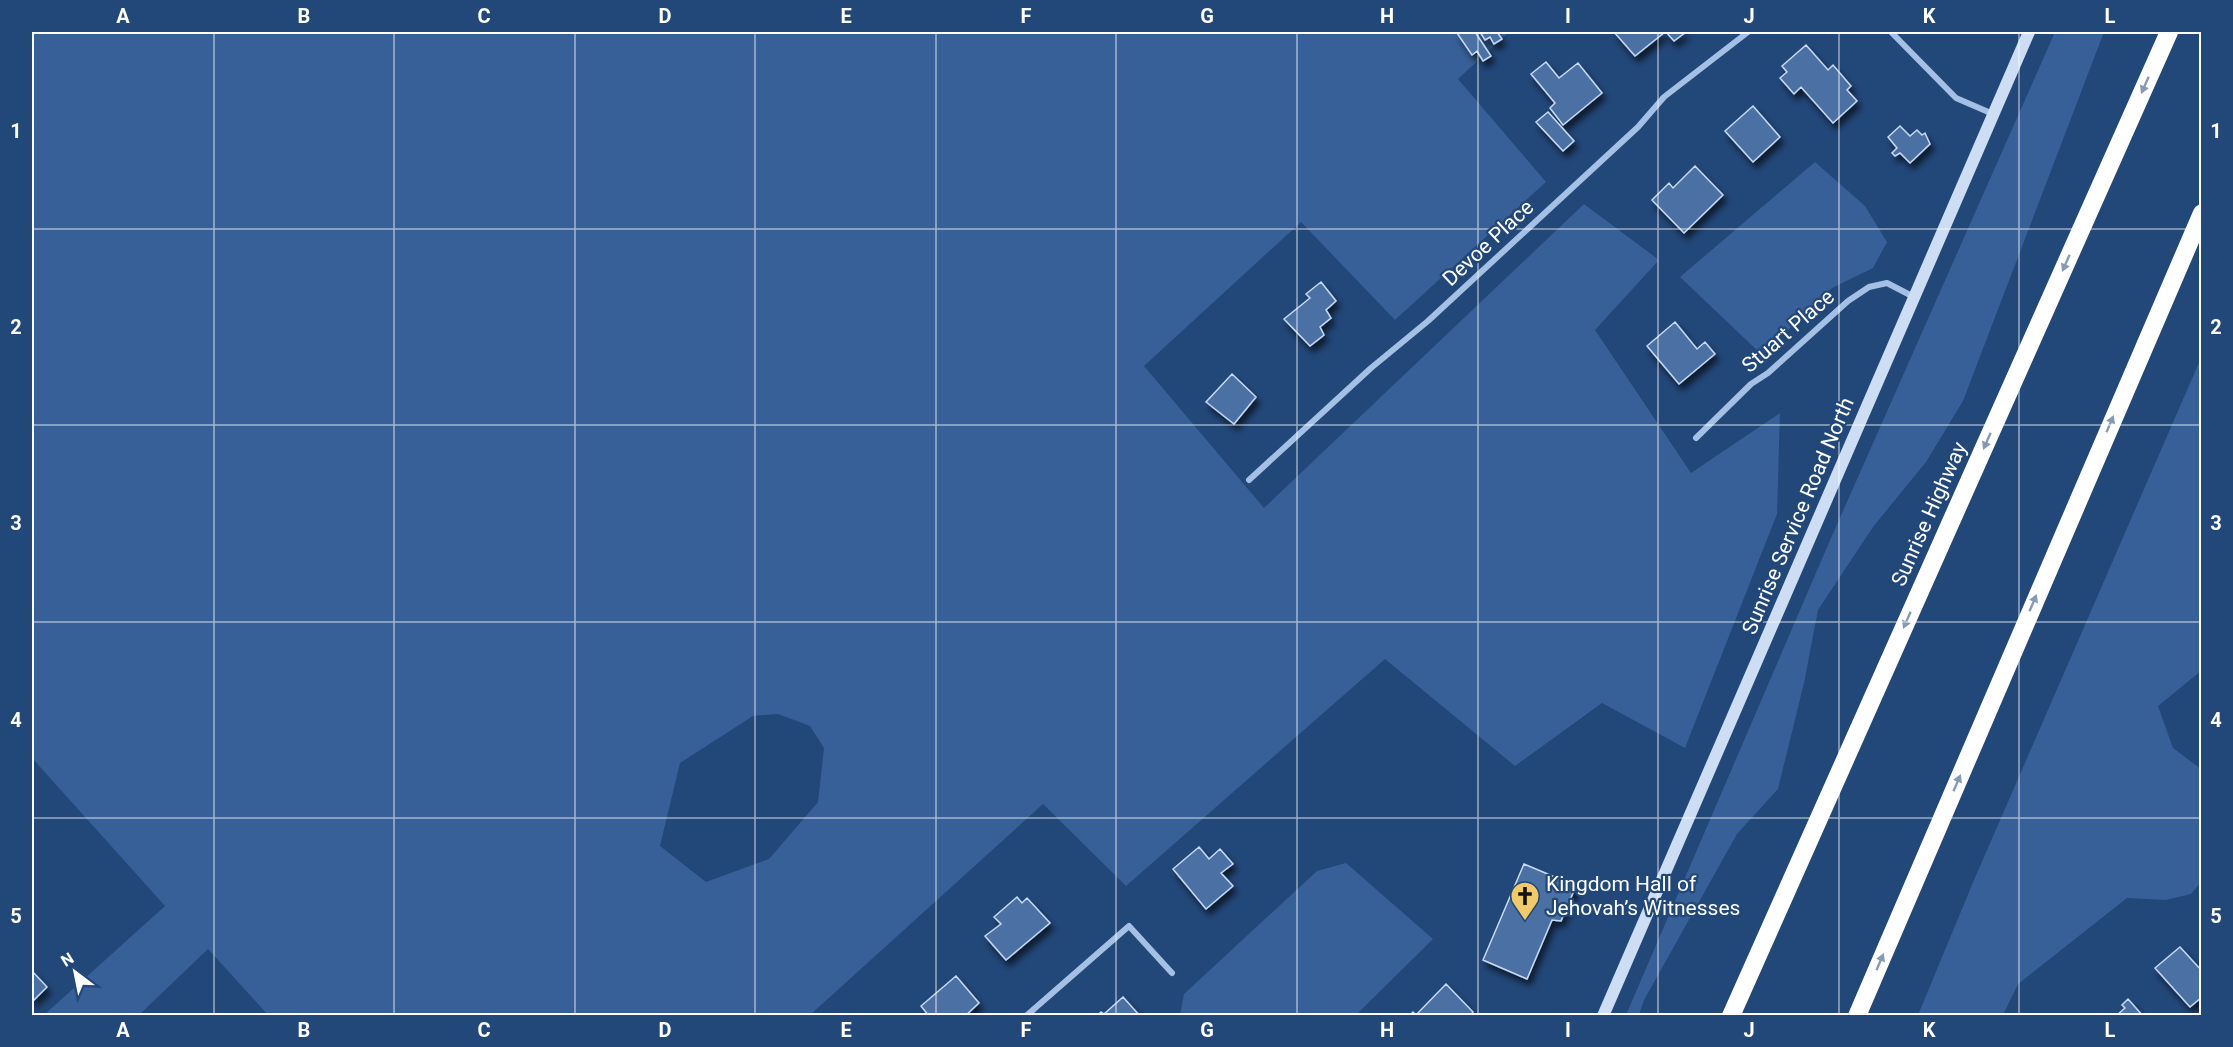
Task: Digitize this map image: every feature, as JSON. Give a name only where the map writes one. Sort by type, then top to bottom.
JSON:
[{"type":"highway","name":"Sunrise Highway","points":[[1731,1016],[2169,32]]},
{"type":"highway","points":[[1857,1016],[2202,213]]},
{"type":"street","name":"Devoe Place","points":[[1249,480],[1371,368],[1428,321],[1638,128],[1664,97],[1748,32]]},
{"type":"street","points":[[1891,32],[1956,98],[1993,114]]},
{"type":"street","name":"Sunrise Service Road North","points":[[1603,1016],[2029,32]]},
{"type":"street","name":"Stuart Place","points":[[1696,438],[1751,384],[1768,373],[1848,301],[1869,287],[1887,283],[1914,297]]},
{"type":"street","points":[[1026,1016],[1129,926],[1172,973]]},
{"type":"shaded area","points":[[32,32],[1509,32],[1458,79],[1546,182],[1395,320],[1301,222],[1144,366],[1264,508],[1584,204],[1659,260],[1595,330],[1691,473],[1780,413],[1777,514],[1685,748],[1602,703],[1515,766],[1385,659],[1126,886],[1043,804],[810,1015],[268,1015],[208,949],[139,1015],[44,1015],[165,906],[32,758]],"holes":[[[778,714],[810,726],[824,748],[818,802],[769,859],[706,882],[660,846],[680,763],[753,716]]]},
{"type":"shaded area","points":[[2055,32],[2104,32],[1963,401],[1926,462],[1873,527],[1818,610],[1804,683],[1778,789],[1737,834],[1644,1000],[1639,1015],[1626,1015],[1831,538]]},
{"type":"shaded area","points":[[1815,162],[1865,206],[1887,242],[1873,268],[1832,288],[1762,355],[1680,277]]},
{"type":"shaded area","points":[[2201,358],[2201,671],[2158,706],[2173,748],[2201,769],[2201,882],[2191,894],[2166,900],[2127,898],[2018,984],[2003,1015],[1918,1015],[1974,880]]},
{"type":"shaded area","points":[[1346,863],[1433,939],[1356,1015],[1180,1015],[1184,994],[1317,871]]},
{"type":"building","points":[[1475,32],[1491,56],[1483,61],[1477,51],[1472,55],[1457,33]]},
{"type":"building","points":[[1480,32],[1497,32],[1502,39],[1494,44],[1490,37],[1485,40]]},
{"type":"building","points":[[1614,32],[1665,32],[1635,56]]},
{"type":"building","points":[[1666,32],[1686,32],[1674,41]]},
{"type":"building","points":[[1806,45],[1828,70],[1833,65],[1851,86],[1847,90],[1857,101],[1833,123],[1801,87],[1794,94],[1780,78],[1787,72],[1782,66]]},
{"type":"building","points":[[1546,62],[1559,78],[1578,63],[1602,93],[1563,125],[1550,108],[1555,103],[1531,74]]},
{"type":"building","points":[[1753,106],[1780,137],[1753,162],[1725,131]]},
{"type":"building","points":[[1548,112],[1574,141],[1563,151],[1536,122]]},
{"type":"building","points":[[1900,126],[1910,136],[1917,130],[1922,135],[1925,133],[1930,144],[1910,163],[1900,153],[1895,156],[1892,153],[1897,148],[1888,137]]},
{"type":"building","points":[[1695,166],[1723,195],[1684,233],[1652,200],[1669,183],[1673,188]]},
{"type":"building","points":[[1321,282],[1336,301],[1326,310],[1331,318],[1320,327],[1324,335],[1310,346],[1284,319],[1310,298],[1306,294]]},
{"type":"building","points":[[1675,322],[1697,349],[1705,342],[1715,354],[1679,384],[1647,346]]},
{"type":"building","points":[[1232,374],[1256,397],[1234,424],[1206,402]]},
{"type":"building","points":[[1199,847],[1209,859],[1220,849],[1233,864],[1221,873],[1233,886],[1206,909],[1173,869]]},
{"type":"building","name":"Kingdom Hall of Jehovah’s Witnesses","points":[[1524,864],[1576,886],[1561,921],[1552,920],[1527,979],[1483,960]]},
{"type":"building","points":[[1017,897],[1022,903],[1027,898],[1050,923],[1006,960],[985,936],[1001,924],[994,917]]},
{"type":"building","points":[[2180,947],[2202,971],[2202,997],[2190,1007],[2155,968]]},
{"type":"building","points":[[32,971],[47,987],[32,1002]]},
{"type":"building","points":[[956,976],[979,1003],[965,1016],[929,1016],[921,1006]]},
{"type":"building","points":[[1446,984],[1473,1012],[1470,1016],[1409,1016],[1413,1012],[1416,1015]]},
{"type":"building","points":[[1123,997],[1140,1016],[1097,1016],[1101,1012],[1104,1014]]},
{"type":"building","points":[[2128,999],[2143,1016],[2116,1016],[2125,1008],[2122,1005]]},
{"type":"place","name":"Kingdom Hall of Jehovah’s Witnesses","points":[[1525,922]]}]
